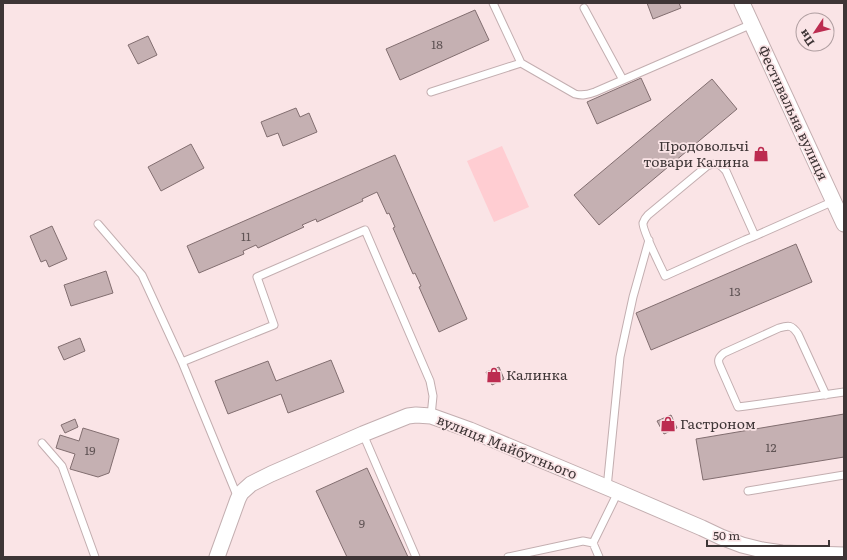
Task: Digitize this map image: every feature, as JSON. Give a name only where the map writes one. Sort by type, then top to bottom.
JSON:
[{"type":"street","name":"Фестивальна вулиця","points":[[742,3],[844,223]]},
{"type":"street","name":"вулиця Майбутнього","points":[[217,557],[238,499],[241,493],[251,484],[363,434],[408,416],[416,415],[431,416],[470,430],[742,545],[782,553],[844,555]]},
{"type":"lane","points":[[493,3],[521,63],[575,94],[580,95],[586,95],[594,92],[752,24]]},
{"type":"lane","points":[[584,8],[623,80]]},
{"type":"lane","points":[[431,92],[521,63]]},
{"type":"lane","points":[[754,236],[726,171],[717,163],[707,166],[645,219],[643,223],[665,276],[834,201]]},
{"type":"lane","points":[[98,224],[142,275],[182,362],[238,499]]},
{"type":"lane","points":[[182,362],[274,325],[257,277],[365,230],[430,381],[433,396],[431,416]]},
{"type":"lane","points":[[599,557],[593,543],[612,490],[620,357],[633,298],[649,240]]},
{"type":"lane","points":[[826,395],[798,334],[790,326],[779,328],[724,353],[719,358],[718,363],[738,407],[826,395],[844,392]]},
{"type":"lane","points":[[363,434],[416,557]]},
{"type":"lane","points":[[42,443],[62,466],[95,557]]},
{"type":"lane","points":[[748,491],[844,475]]},
{"type":"lane","points":[[508,557],[583,541],[593,543]]},
{"type":"shaded area","points":[[502,146],[529,207],[494,222],[467,161]]},
{"type":"building","points":[[647,3],[679,3],[681,8],[653,19]]},
{"type":"building","points":[[475,10],[489,40],[400,80],[386,49]]},
{"type":"building","points":[[148,36],[157,55],[138,64],[128,45]]},
{"type":"building","points":[[641,78],[651,100],[597,124],[587,102]]},
{"type":"building","points":[[712,79],[737,109],[599,225],[574,195]]},
{"type":"building","points":[[296,108],[300,117],[309,113],[317,132],[283,146],[278,133],[267,137],[261,122]]},
{"type":"building","points":[[191,144],[204,168],[161,191],[148,167]]},
{"type":"building","points":[[395,155],[467,319],[439,332],[419,287],[421,286],[415,273],[413,274],[393,228],[395,227],[389,213],[387,214],[377,192],[362,199],[363,201],[317,222],[316,219],[302,225],[304,227],[258,248],[256,245],[243,251],[244,254],[199,273],[187,246]]},
{"type":"building","points":[[52,226],[67,259],[49,267],[46,260],[41,262],[30,236]]},
{"type":"building","points":[[796,244],[812,282],[651,350],[636,313]]},
{"type":"building","points":[[106,271],[113,293],[71,306],[64,285]]},
{"type":"building","points":[[80,338],[85,351],[64,360],[58,347]]},
{"type":"building","points":[[331,360],[344,392],[288,413],[281,394],[228,414],[215,381],[268,361],[276,381]]},
{"type":"building","points":[[499,367],[504,379],[492,385],[486,372]]},
{"type":"building","points":[[844,414],[844,457],[703,480],[696,439]]},
{"type":"building","points":[[671,415],[677,428],[664,434],[657,421]]},
{"type":"building","points":[[75,419],[78,427],[65,433],[61,425]]},
{"type":"building","points":[[83,428],[119,439],[109,473],[98,477],[70,469],[75,454],[56,448],[60,435],[79,441]]},
{"type":"building","points":[[367,468],[408,557],[347,557],[316,491]]},
{"type":"place","name":"Продовольчі товари Калина","points":[[761,154]]},
{"type":"place","name":"Калинка","points":[[494,375]]},
{"type":"place","name":"Гастроном","points":[[668,424]]}]
